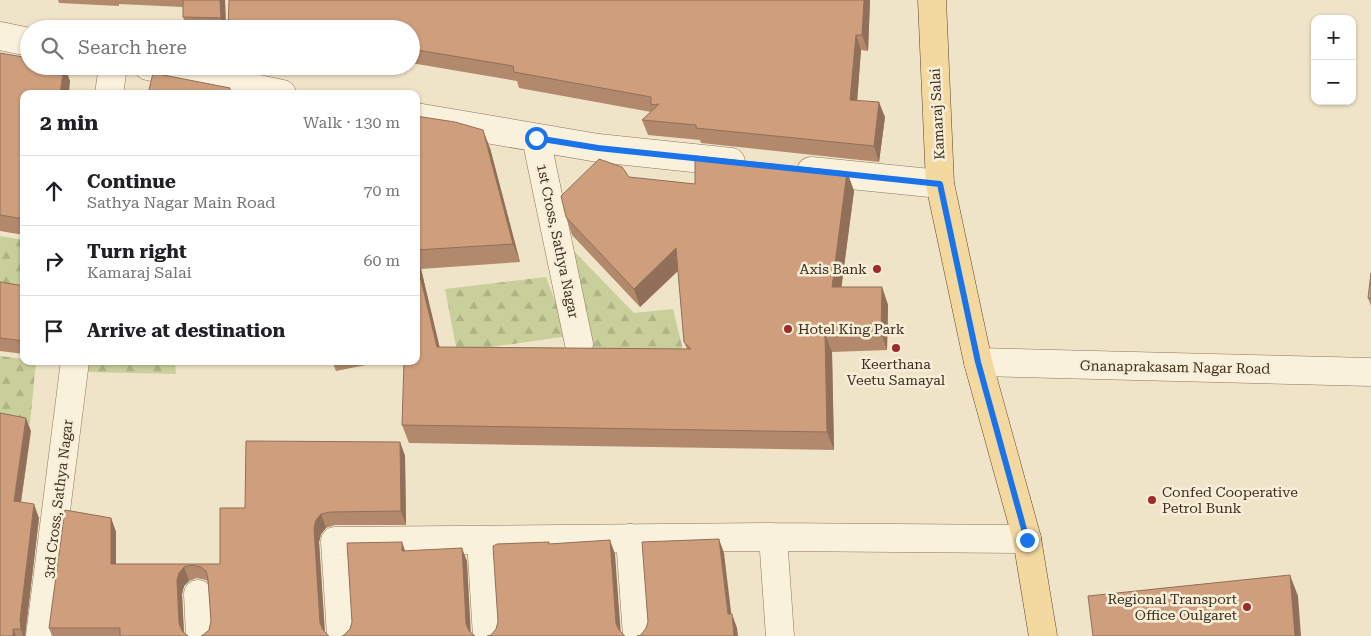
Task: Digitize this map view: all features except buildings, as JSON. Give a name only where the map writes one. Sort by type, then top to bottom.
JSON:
[{"type":"main road","name":"Kamaraj Salai","points":[[932,0],[940,184],[978,362],[1027,540],[1043,636]]},
{"type":"street","points":[[0,36],[20,40]]},
{"type":"street","points":[[110,90],[112,75]]},
{"type":"street","points":[[191,75],[262,90]]},
{"type":"street","points":[[420,118],[598,148],[754,164]]},
{"type":"street","name":"1st Cross, Sathya Nagar","points":[[536,138],[579,344]]},
{"type":"street","points":[[784,168],[940,184]]},
{"type":"street","name":"Gnanaprakasam Nagar Road","points":[[978,362],[1371,372]]},
{"type":"street","name":"3rd Cross, Sathya Nagar","points":[[40,636],[74,365]]},
{"type":"street","points":[[341,636],[335,541],[773,537],[1027,540]]},
{"type":"street","points":[[773,537],[780,636]]},
{"type":"street","points":[[630,538],[637,636]]},
{"type":"street","points":[[481,540],[488,636]]},
{"type":"street","points":[[198,594],[200,636]]},
{"type":"green space","points":[[0,236],[20,239],[20,294],[0,292]]},
{"type":"green space","points":[[569,246],[634,313],[673,309],[683,350],[590,352]]},
{"type":"green space","points":[[546,277],[568,336],[457,352],[445,289]]},
{"type":"green space","points":[[0,356],[20,358],[20,365],[36,365],[30,424],[0,420]]},
{"type":"green space","points":[[87,365],[175,365],[176,374],[86,372]]},
{"type":"place","name":"Axis Bank","points":[[877,269]]},
{"type":"place","name":"Hotel King Park","points":[[788,329]]},
{"type":"place","name":"Keerthana Veetu Samayal","points":[[896,348]]},
{"type":"place","name":"Confed Cooperative Petrol Bunk","points":[[1152,500]]},
{"type":"place","name":"Regional Transport Office Oulgaret","points":[[1247,607]]},
{"type":"route","points":[[536,138],[598,148],[940,184],[978,362],[1027,540]]}]
